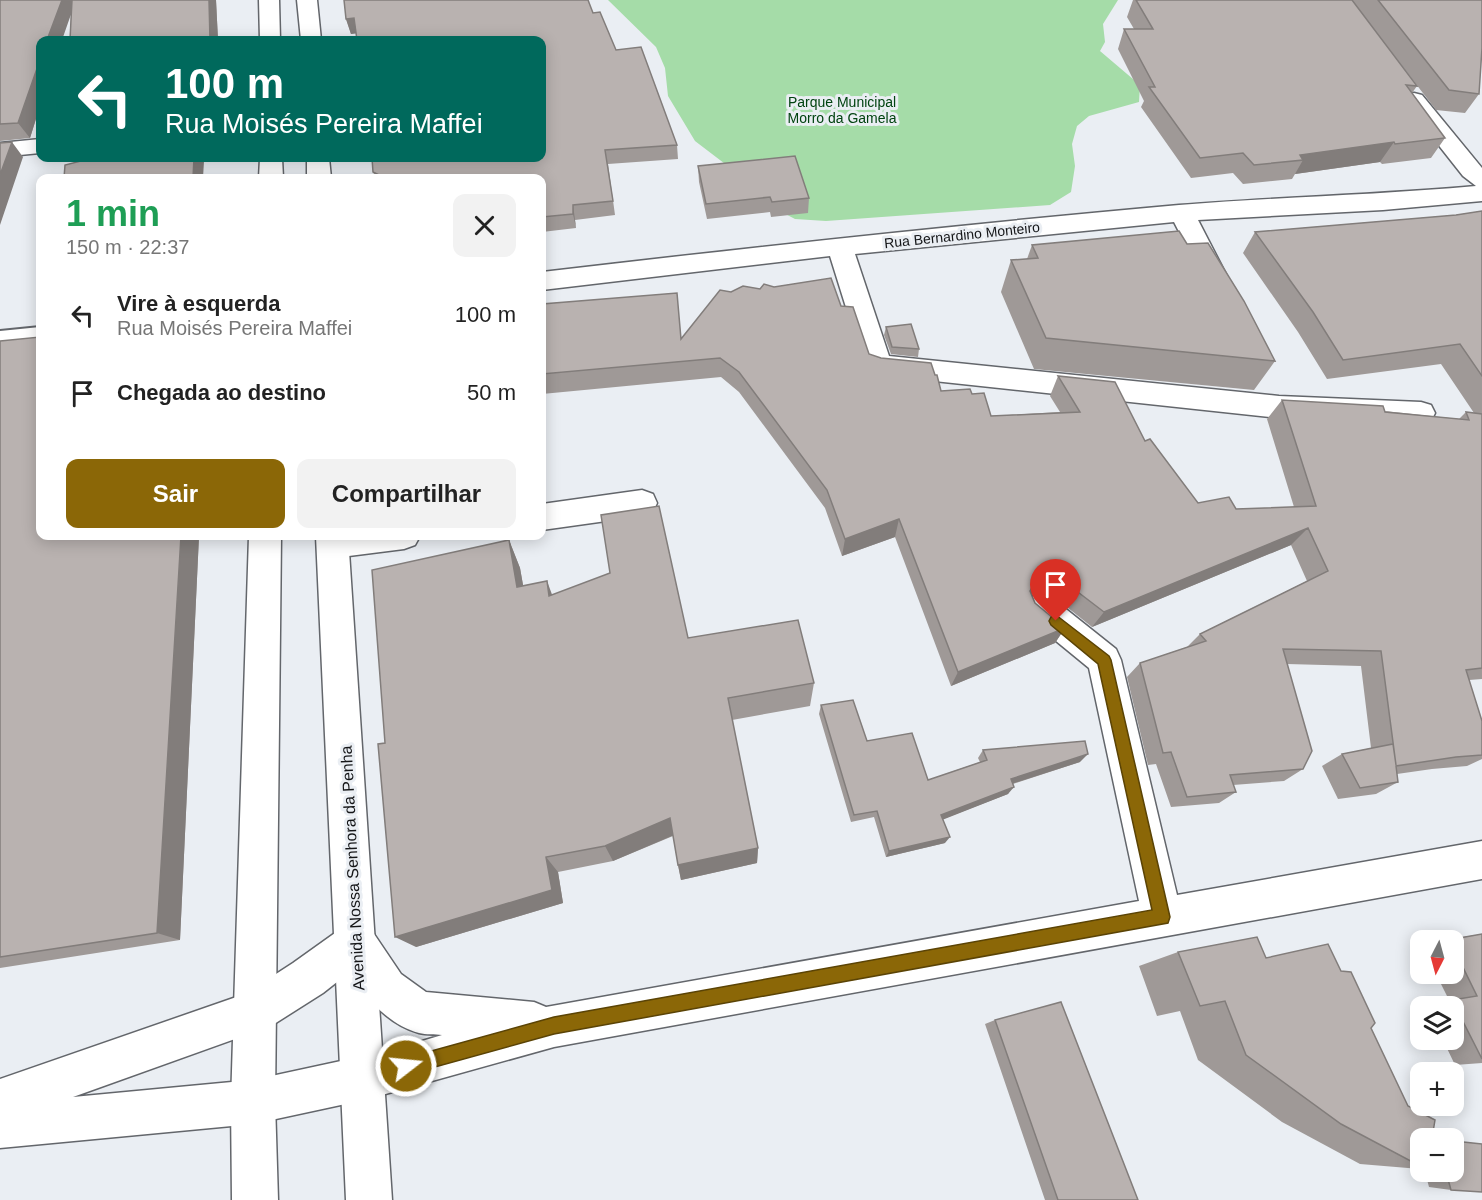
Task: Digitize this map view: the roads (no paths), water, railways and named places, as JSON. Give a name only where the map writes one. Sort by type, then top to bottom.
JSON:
[{"type":"street","points":[[269,0],[270,36]]},
{"type":"street","points":[[308,0],[311,36]]},
{"type":"street","points":[[1402,83],[1429,120],[1477,162]]},
{"type":"street","points":[[0,150],[36,146]]},
{"type":"street","name":"Rua Bernardino Monteiro","points":[[1383,202],[1466,185],[1477,162]]},
{"type":"street","name":"Rua Bernardino Monteiro","points":[[546,281],[778,253],[1182,213],[1383,202],[1482,193]]},
{"type":"street","points":[[1182,213],[1228,305]]},
{"type":"street","points":[[840,248],[878,365],[1279,407],[1421,413]]},
{"type":"street","points":[[1263,376],[1279,407]]},
{"type":"street","points":[[546,516],[642,503]]},
{"type":"street","points":[[255,1200],[253,1102],[265,540]]},
{"type":"street","name":"Avenida Nossa Senhora da Penha","points":[[333,540],[369,1200]]},
{"type":"street","points":[[1040,608],[1104,660],[1162,917]]},
{"type":"street","points":[[0,1126],[253,1102],[364,1078],[554,1026],[1482,860]]},
{"type":"street","points":[[0,1101],[256,1011],[308,978],[356,942],[386,989],[419,1012],[554,1026]]},
{"type":"lane","points":[[0,338],[36,334]]},
{"type":"park label","name":"Parque Municipal Morro da Gamela","points":[[842,110]]}]
